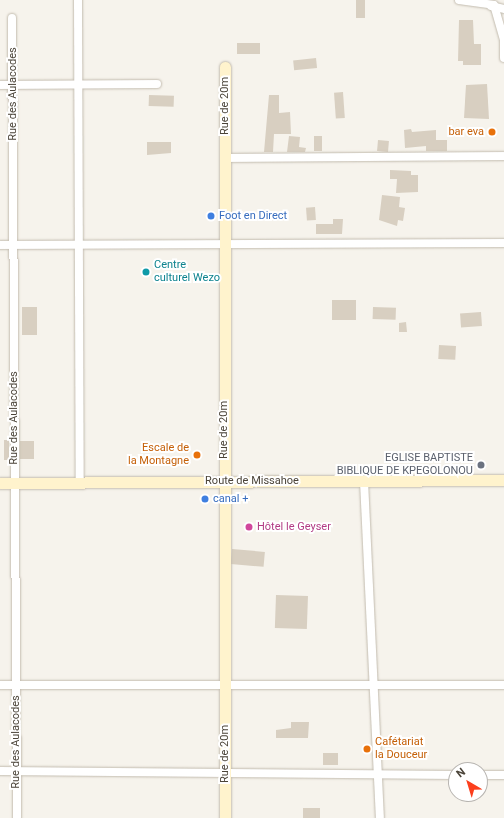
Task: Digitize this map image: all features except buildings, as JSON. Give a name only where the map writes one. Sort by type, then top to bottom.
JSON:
[{"type":"street","points":[[78,0],[80,481]]},
{"type":"street","points":[[459,0],[494,5],[504,40],[504,58]]},
{"type":"street","points":[[465,0],[504,10]]},
{"type":"street","name":"Rue des Aulacodes","points":[[12,18],[17,818]]},
{"type":"street","name":"Rue de 20m","points":[[225,66],[225,818]]},
{"type":"street","points":[[0,85],[157,84]]},
{"type":"street","points":[[225,158],[504,156]]},
{"type":"street","points":[[0,245],[504,243]]},
{"type":"street","name":"Route de Missahoe","points":[[0,483],[80,481],[504,480]]},
{"type":"street","points":[[364,481],[380,818]]},
{"type":"street","points":[[0,685],[504,685]]},
{"type":"street","points":[[0,771],[448,774]]},
{"type":"street","points":[[488,775],[504,775]]},
{"type":"place","name":"bar eva","points":[[492,132]]},
{"type":"place","name":"Foot en Direct","points":[[211,216]]},
{"type":"place","name":"Centre culturel Wezo","points":[[146,272]]},
{"type":"place","name":"Escale de la Montagne","points":[[197,455]]},
{"type":"place","name":"EGLISE BAPTISTE BIBLIQUE DE KPEGOLONOU","points":[[481,465]]},
{"type":"place","name":"canal +","points":[[205,499]]},
{"type":"place","name":"Hôtel le Geyser","points":[[249,527]]},
{"type":"place","name":"Cafétariat la Douceur","points":[[367,749]]}]
